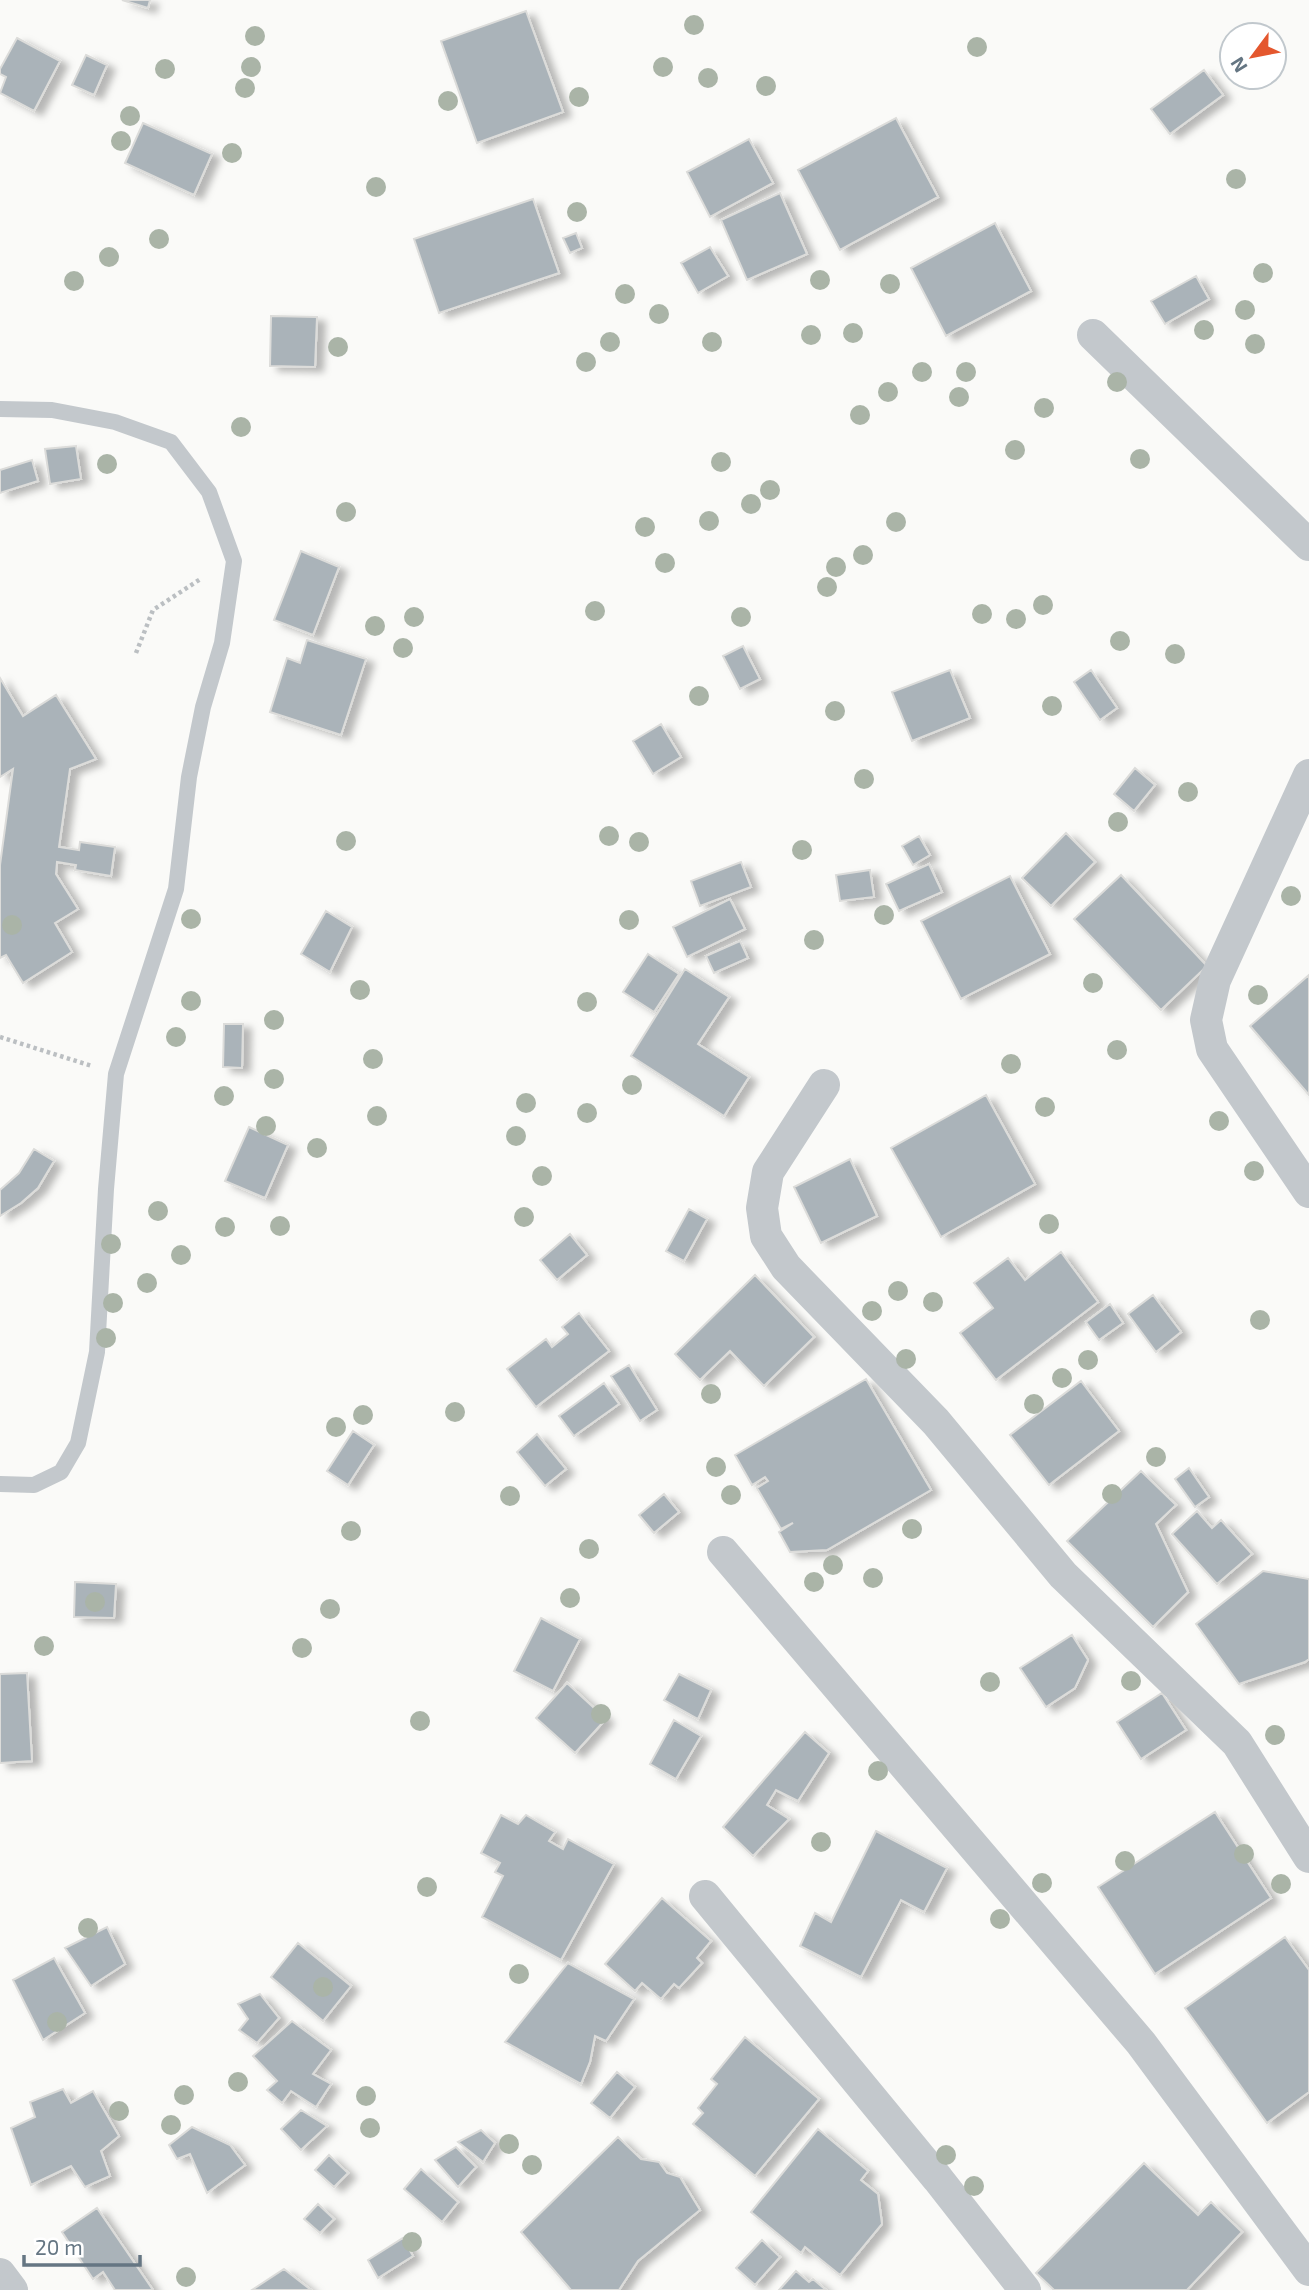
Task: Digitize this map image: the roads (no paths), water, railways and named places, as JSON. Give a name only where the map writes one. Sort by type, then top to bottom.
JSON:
[{"type":"street","points":[[1093,335],[1309,545]]},
{"type":"street","points":[[1309,775],[1215,980],[1206,1020],[1212,1049],[1309,1192]]},
{"type":"street","points":[[824,1085],[768,1172],[762,1208],[766,1236],[786,1266],[936,1422],[1063,1575],[1237,1743],[1309,1857]]},
{"type":"street","points":[[723,1552],[1141,2043],[1309,2270]]},
{"type":"street","points":[[705,1896],[938,2179],[1025,2290]]},
{"type":"street","points":[[0,2274],[12,2290]]},
{"type":"lane","points":[[0,409],[52,410],[115,422],[171,442],[209,492],[234,561],[222,643],[203,707],[189,777],[176,889],[116,1074],[106,1189],[97,1352],[78,1443],[61,1472],[34,1485],[0,1484]]}]
